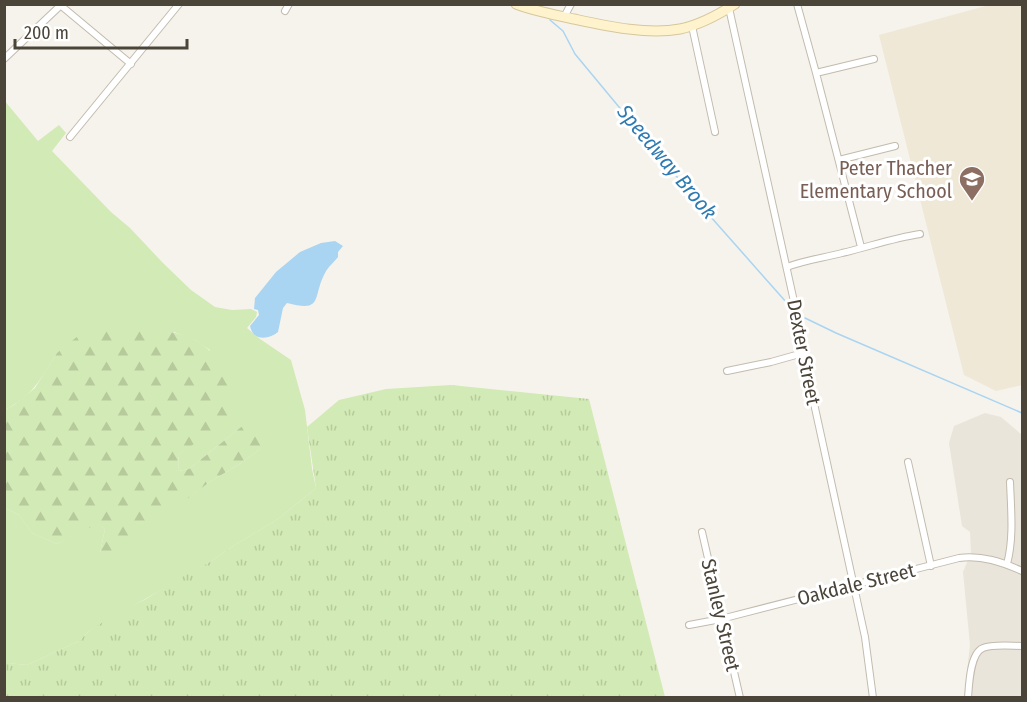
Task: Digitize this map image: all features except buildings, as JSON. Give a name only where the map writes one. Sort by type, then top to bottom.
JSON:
[{"type":"main road","points":[[516,4],[564,17],[651,31],[692,26],[732,6]]},
{"type":"street","points":[[70,137],[179,4]]},
{"type":"street","points":[[285,11],[289,4]]},
{"type":"street","points":[[564,17],[571,4]]},
{"type":"street","points":[[798,4],[861,247]]},
{"type":"street","points":[[5,59],[61,5],[130,64]]},
{"type":"street","name":"Dexter Street","points":[[732,6],[803,353],[865,637],[873,698]]},
{"type":"street","points":[[692,26],[715,132]]},
{"type":"street","points":[[816,73],[874,59]]},
{"type":"street","points":[[838,160],[895,146]]},
{"type":"street","points":[[787,267],[802,261],[920,234]]},
{"type":"street","points":[[727,371],[803,353]]},
{"type":"street","points":[[908,462],[931,566]]},
{"type":"street","points":[[1007,564],[1011,537],[1010,482]]},
{"type":"street","name":"Stanley Street","points":[[702,532],[740,698]]},
{"type":"street","name":"Oakdale Street","points":[[689,625],[721,619],[970,556],[983,557],[1023,571]]},
{"type":"street","points":[[968,698],[974,658],[978,651],[986,647],[1023,646]]},
{"type":"shaded area","name":"Peter Thacher Elementary School","points":[[993,4],[1022,5],[1022,385],[996,391],[964,375],[879,35]]},
{"type":"shaded area","points":[[985,413],[1001,417],[1022,435],[1022,697],[964,697],[970,645],[963,572],[971,553],[970,532],[962,526],[949,443],[954,426]]},
{"type":"green space","points":[[4,100],[38,141],[59,125],[66,133],[52,151],[191,290],[215,307],[232,310],[251,309],[257,312],[256,317],[247,328],[291,360],[305,410],[316,488],[278,519],[210,562],[89,631],[79,641],[27,665],[5,661],[5,508],[19,515],[32,533],[57,544],[96,523],[105,529],[100,553],[155,525],[171,510],[211,481],[260,449],[241,427],[189,469],[178,471],[179,454],[196,441],[210,350],[195,340],[174,332],[57,353],[41,379],[29,393],[5,410]]},
{"type":"green space","points":[[140,327],[183,335],[204,346],[221,367],[228,382],[233,403],[231,414],[215,431],[179,454],[178,471],[189,469],[241,427],[258,425],[265,434],[260,449],[171,511],[131,549],[109,564],[100,553],[105,529],[97,524],[57,544],[32,533],[19,515],[5,508],[5,410],[35,388],[57,353],[78,336],[112,328]]},
{"type":"green space","points":[[451,385],[589,399],[665,697],[5,697],[5,661],[27,665],[79,641],[89,631],[116,614],[210,562],[278,519],[316,488],[307,427],[339,400],[386,389]]},
{"type":"water","points":[[335,241],[343,246],[338,252],[338,257],[325,273],[315,301],[307,306],[287,303],[283,308],[278,332],[266,338],[254,334],[250,326],[259,315],[258,310],[254,309],[255,298],[276,272],[300,252],[321,243]]},
{"type":"waterway","name":"Speedway Brook","points":[[550,20],[563,31],[575,54],[702,207],[787,303]]},
{"type":"waterway","name":"Speedway Brook","points":[[805,318],[1022,413]]},
{"type":"place","name":"Peter Thacher Elementary School","points":[[972,202]]}]
